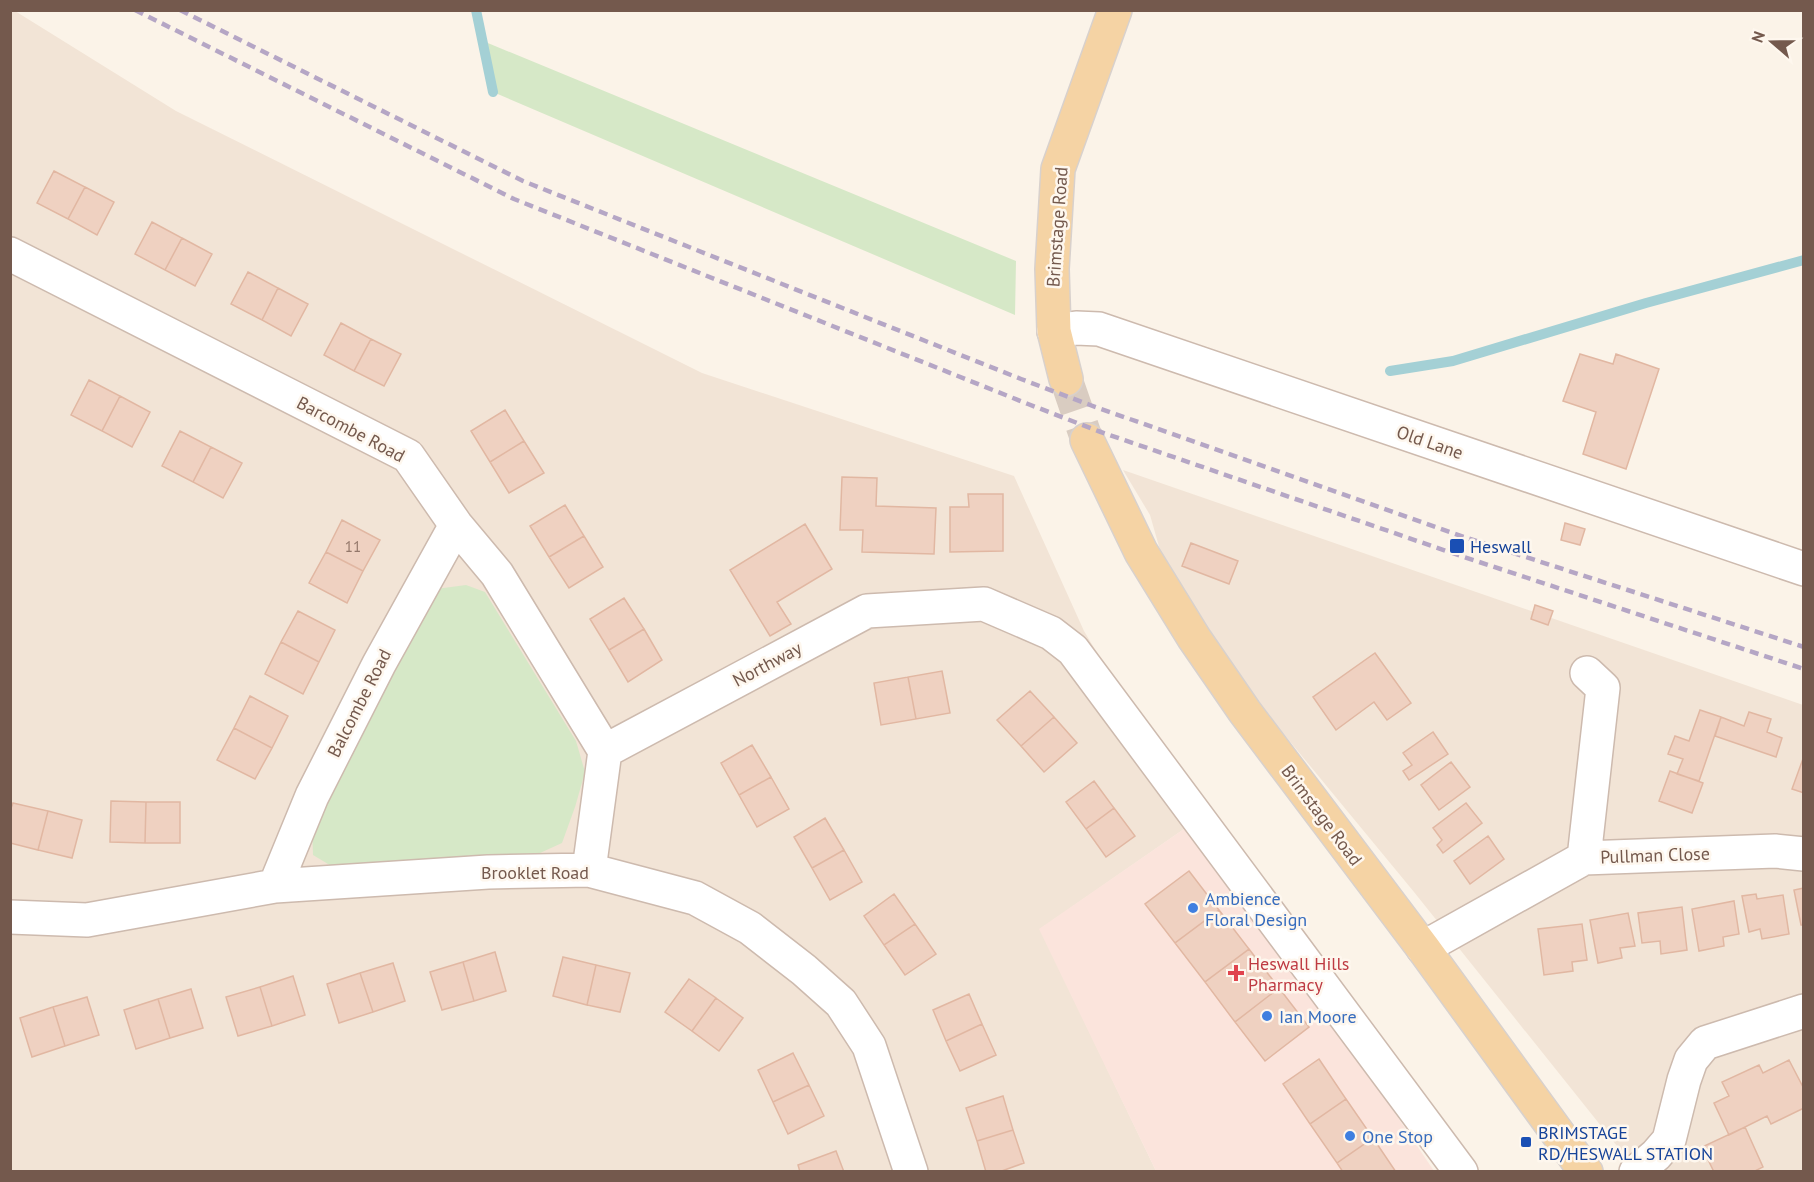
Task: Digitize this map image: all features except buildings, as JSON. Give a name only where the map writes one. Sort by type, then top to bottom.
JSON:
[{"type":"main road","name":"Brimstage Road","points":[[1066,379],[1054,331],[1052,269],[1058,169],[1115,10]]},
{"type":"main road","name":"Brimstage Road","points":[[1087,440],[1141,552],[1194,638],[1245,712],[1423,948],[1586,1172]]},
{"type":"street","name":"Barcombe Road","points":[[10,254],[408,456],[456,525],[497,574],[605,751]]},
{"type":"street","name":"Old Lane","points":[[1054,331],[1076,328],[1099,329],[1803,569]]},
{"type":"street","name":"Balcombe Road","points":[[275,886],[312,796],[379,664],[456,525]]},
{"type":"street","name":"Northway","points":[[605,751],[867,611],[984,604],[1051,633],[1073,650],[1461,1172]]},
{"type":"street","points":[[1584,858],[1603,688],[1587,673]]},
{"type":"street","points":[[589,870],[605,751]]},
{"type":"street","name":"Pullman Close","points":[[1423,948],[1584,858],[1775,851],[1803,854]]},
{"type":"street","name":"Brooklet Road","points":[[10,917],[87,920],[275,886],[488,872],[589,870],[695,898],[750,928],[804,970],[841,1003],[869,1046],[911,1172]]},
{"type":"street","points":[[1636,1172],[1669,1140],[1691,1060],[1705,1043],[1803,1011]]},
{"type":"shaded area","points":[[10,11],[15,11],[176,111],[702,373],[1014,476],[1084,631],[1197,820],[1040,929],[1156,1171],[11,1171]]},
{"type":"shaded area","points":[[1123,470],[1803,705],[1803,1171],[1637,1171],[1414,892],[1175,602],[1150,515]]},
{"type":"shaded area","points":[[1197,820],[1434,1171],[1156,1171],[1039,929]]},
{"type":"green space","points":[[483,41],[1016,261],[1015,315],[493,92]]},
{"type":"green space","points":[[466,585],[485,592],[576,741],[585,772],[562,843],[529,858],[333,867],[313,855],[312,824],[436,589]]},
{"type":"waterway","points":[[476,10],[493,92]]},
{"type":"waterway","points":[[1390,371],[1453,361],[1646,303],[1804,260]]},
{"type":"tunnel","points":[[1066,379],[1087,440]]},
{"type":"railway","points":[[135,10],[514,199],[1028,404],[1098,431],[1461,556],[1804,669]]},
{"type":"railway","points":[[180,10],[523,181],[1021,379],[1467,538],[1804,647]]},
{"type":"place","name":"Heswall","points":[[1457,546]]},
{"type":"place","name":"Ambience Floral Design","points":[[1193,908]]},
{"type":"place","name":"Heswall Hills Pharmacy","points":[[1236,973]]},
{"type":"place","name":"Ian Moore","points":[[1267,1016]]},
{"type":"place","name":"One Stop","points":[[1350,1136]]},
{"type":"place","name":"BRIMSTAGE RD/HESWALL STATION","points":[[1526,1142]]}]
